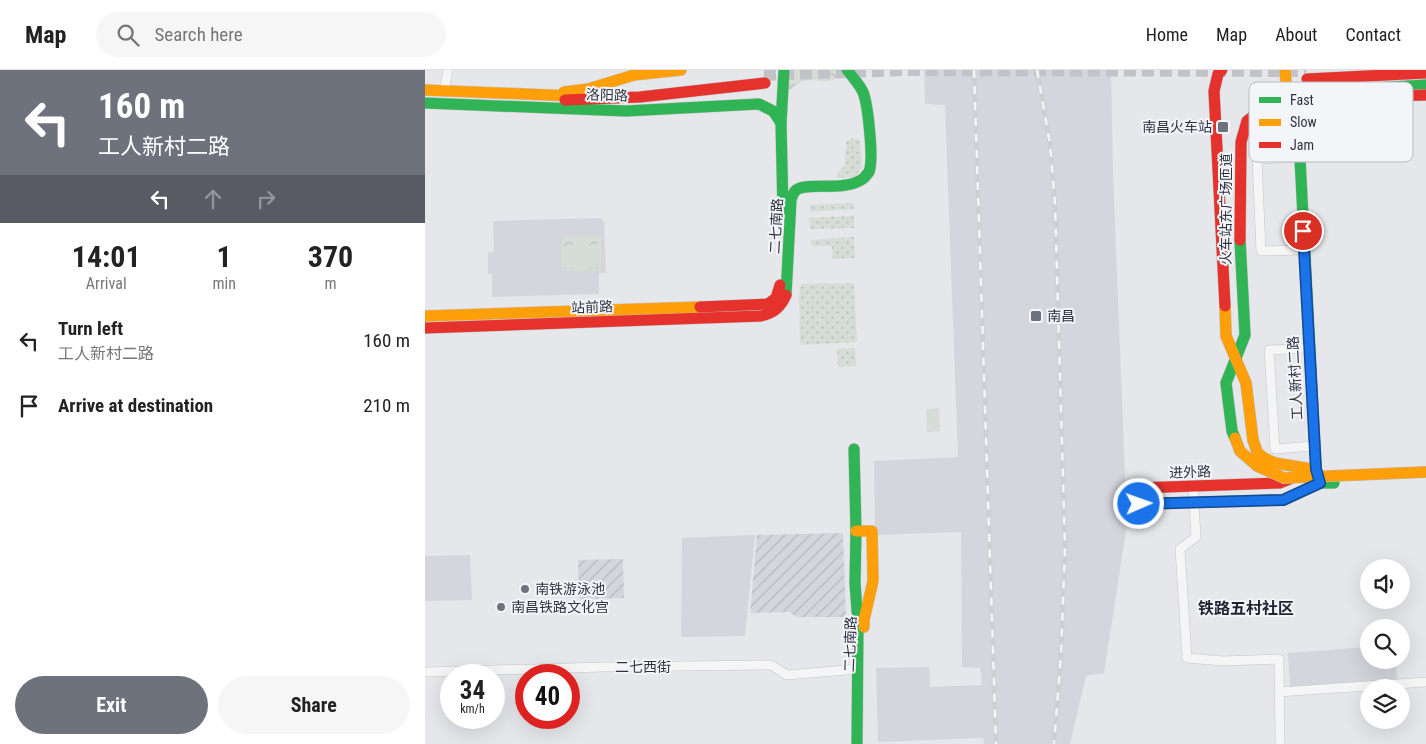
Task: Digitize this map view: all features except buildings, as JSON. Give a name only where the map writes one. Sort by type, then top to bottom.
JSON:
[{"type":"main road","name":"洛阳路","points":[[425,90],[572,92],[603,86],[629,77],[681,70]]},
{"type":"main road","points":[[759,104],[771,100],[776,95],[776,70]]},
{"type":"main road","name":"二七南路","points":[[760,310],[776,299],[780,282],[784,235],[781,123],[784,70]]},
{"type":"main road","name":"二七南路","points":[[760,310],[775,312],[781,306],[786,296],[790,252],[791,200],[794,190],[804,187],[855,183],[865,178],[869,172],[866,102],[859,85],[847,70]]},
{"type":"main road","name":"火车站东广场匝道","points":[[1221,70],[1218,74],[1214,92],[1226,336],[1246,383],[1253,440],[1257,452],[1264,458],[1284,465],[1316,469]]},
{"type":"main road","points":[[1306,75],[1327,70]]},
{"type":"main road","points":[[1306,75],[1426,73]]},
{"type":"main road","name":"洛阳路","points":[[425,86],[444,89],[571,96],[765,79],[636,99],[597,101],[425,95]]},
{"type":"main road","points":[[1413,86],[1426,85]]},
{"type":"main road","name":"火车站东广场匝道","points":[[1413,95],[1426,95]]},
{"type":"main road","name":"洛阳路","points":[[425,102],[626,111],[759,104]]},
{"type":"main road","points":[[759,104],[773,111],[781,123]]},
{"type":"main road","name":"火车站东广场匝道","points":[[1249,120],[1241,142],[1239,186],[1245,335],[1226,383],[1231,431],[1240,451],[1257,466],[1284,478],[1426,472]]},
{"type":"main road","name":"工人新村二路","points":[[1299,162],[1316,469],[1320,483]]},
{"type":"main road","name":"站前路","points":[[425,316],[760,310]]},
{"type":"main road","name":"站前路","points":[[425,328],[760,310]]},
{"type":"main road","name":"二七南路","points":[[854,449],[855,583],[858,624],[857,744]]},
{"type":"main road","name":"进外路","points":[[1426,465],[1316,469],[1280,483],[1138,488],[1139,504],[1283,500],[1320,483],[1426,480]]},
{"type":"main road","name":"二七南路","points":[[856,530],[872,531],[873,581],[863,620],[864,744]]},
{"type":"street","points":[[444,89],[449,70]]},
{"type":"street","points":[[1257,162],[1261,252],[1304,250]]},
{"type":"street","points":[[1309,348],[1269,350],[1275,449],[1315,446]]},
{"type":"street","points":[[1193,487],[1196,537],[1180,549],[1187,658],[1223,661],[1279,659],[1280,744]]},
{"type":"street","name":"二七西街","points":[[425,672],[771,665],[787,675],[858,669]]},
{"type":"street","points":[[1279,692],[1426,682]]},
{"type":"shaded area","name":"南昌","points":[[924,70],[1111,70],[1113,174],[1127,524],[1104,673],[1086,676],[1070,744],[984,744],[983,738],[878,742],[876,668],[929,667],[930,687],[982,685],[980,668],[962,667],[961,532],[875,535],[874,461],[958,457],[945,105],[925,104]]},
{"type":"shaded area","points":[[602,218],[604,223],[606,273],[599,273],[599,294],[492,297],[492,274],[488,274],[488,252],[494,252],[493,221]]},
{"type":"shaded area","points":[[843,533],[846,617],[796,617],[790,612],[750,613],[757,535]]},
{"type":"shaded area","points":[[755,535],[745,636],[681,637],[682,538]]},
{"type":"shaded area","points":[[470,555],[472,600],[425,601],[425,556]]},
{"type":"shaded area","points":[[623,559],[624,598],[579,599],[578,560]]},
{"type":"shaded area","points":[[1360,648],[1360,669],[1396,669],[1397,679],[1360,679],[1360,682],[1290,687],[1288,653]]},
{"type":"green space","points":[[790,70],[839,70],[836,78],[832,80],[806,80],[791,90],[786,89]]},
{"type":"green space","points":[[852,138],[860,140],[862,167],[855,177],[836,178],[845,165],[846,142]]},
{"type":"green space","points":[[853,203],[854,209],[810,212],[810,205]]},
{"type":"green space","points":[[854,216],[854,228],[810,229],[809,218]]},
{"type":"green space","points":[[562,236],[601,236],[601,271],[562,271]]},
{"type":"green space","points":[[854,237],[855,258],[833,259],[832,246],[812,246],[811,240]]},
{"type":"green space","points":[[598,244],[599,267],[565,268],[564,246]]},
{"type":"green space","points":[[854,283],[857,342],[800,345],[799,295],[801,284]]},
{"type":"green space","points":[[855,348],[856,366],[838,367],[837,349]]},
{"type":"green space","points":[[939,408],[940,431],[927,432],[926,409]]},
{"type":"tunnel","points":[[764,75],[904,70],[1306,71]]},
{"type":"railway","points":[[974,70],[996,744]]},
{"type":"railway","points":[[1037,70],[1050,144],[1055,204],[1065,547],[1061,655],[1054,744]]},
{"type":"traffic: fast","points":[[783,210],[781,123],[784,70]]},
{"type":"traffic: fast","points":[[786,295],[791,200],[794,192],[809,186],[847,185],[864,178],[869,172],[871,145],[865,99],[860,86],[847,70]]},
{"type":"traffic: fast","points":[[1413,86],[1426,85]]},
{"type":"traffic: fast","points":[[425,103],[626,111],[759,104],[773,111],[781,123]]},
{"type":"traffic: fast","points":[[1300,162],[1311,371]]},
{"type":"traffic: fast","points":[[1235,438],[1232,431],[1226,383],[1245,335],[1240,240]]},
{"type":"traffic: fast","points":[[854,449],[855,583],[858,624],[857,744]]},
{"type":"traffic: fast","points":[[1162,503],[1284,500],[1320,483],[1334,483]]},
{"type":"traffic: slow","points":[[564,92],[588,89],[634,75],[681,70]]},
{"type":"traffic: slow","points":[[1285,70],[1286,82]]},
{"type":"traffic: slow","points":[[425,90],[573,96]]},
{"type":"traffic: slow","points":[[1225,306],[1226,336],[1246,383],[1253,440],[1257,452],[1275,463],[1311,469]]},
{"type":"traffic: slow","points":[[425,316],[700,307]]},
{"type":"traffic: slow","points":[[1235,438],[1240,451],[1257,466],[1284,478],[1426,472]]},
{"type":"traffic: slow","points":[[856,531],[872,531],[873,581],[864,627]]},
{"type":"traffic: jam","points":[[1222,70],[1218,74],[1214,91],[1225,306]]},
{"type":"traffic: jam","points":[[1307,79],[1426,73]]},
{"type":"traffic: jam","points":[[565,100],[640,97],[765,83]]},
{"type":"traffic: jam","points":[[1413,95],[1426,95]]},
{"type":"traffic: jam","points":[[1240,240],[1241,142],[1249,119]]},
{"type":"traffic: jam","points":[[700,307],[768,304],[776,298],[780,285]]},
{"type":"traffic: jam","points":[[425,328],[761,316],[777,309],[786,295]]},
{"type":"traffic: jam","points":[[1311,371],[1318,478]]},
{"type":"traffic: jam","points":[[1162,503],[1139,504],[1138,488],[1280,483],[1290,479]]},
{"type":"place","name":"南昌火车站","points":[[1223,127]]},
{"type":"place","name":"南昌","points":[[1036,316]]},
{"type":"place","name":"南铁游泳池","points":[[525,589]]},
{"type":"place","name":"南昌铁路文化宫","points":[[501,607]]},
{"type":"district","name":"铁路五村社区","points":[[1246,608]]},
{"type":"route","points":[[1139,504],[1283,500],[1320,483],[1316,469],[1303,231]]}]
